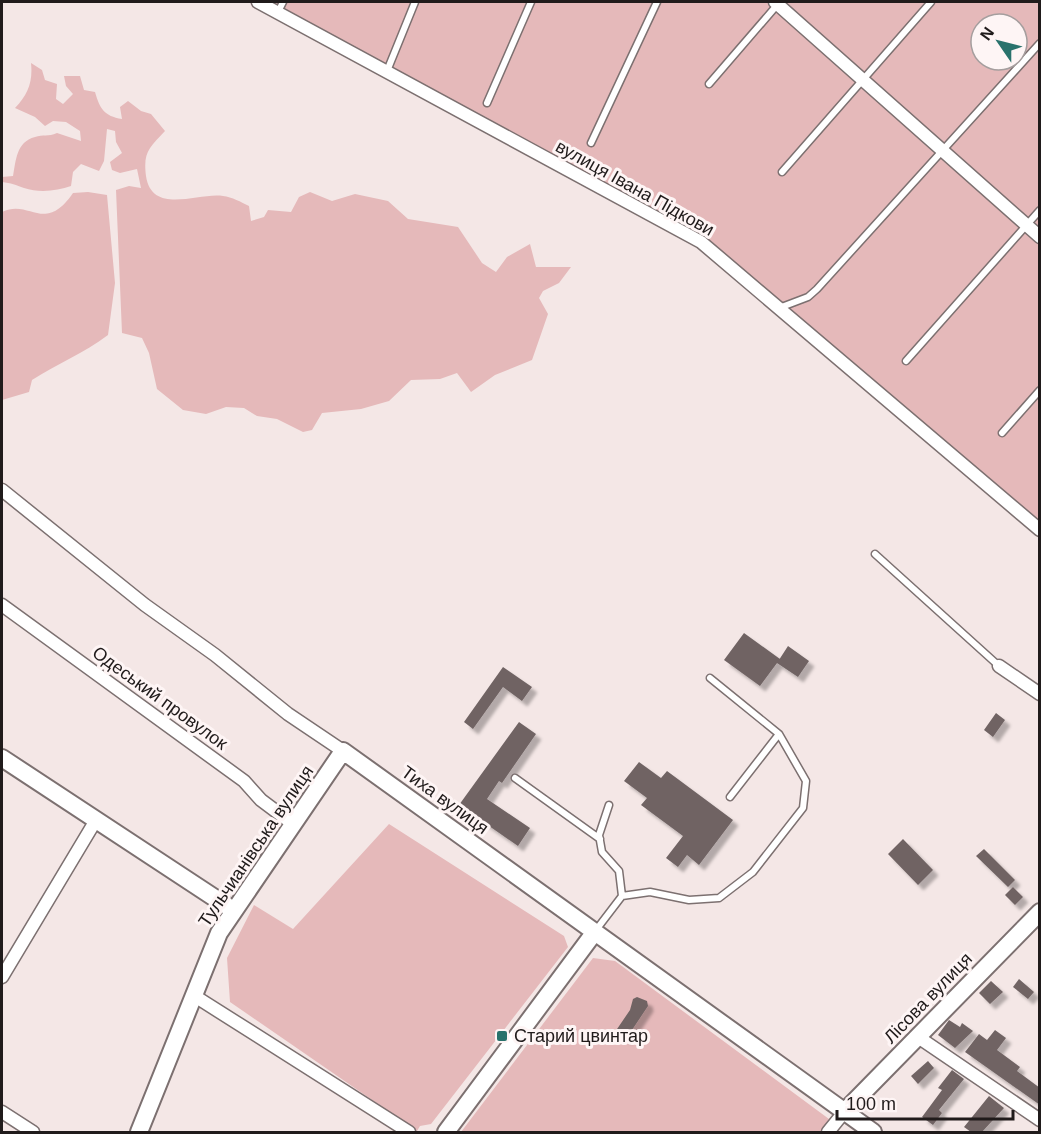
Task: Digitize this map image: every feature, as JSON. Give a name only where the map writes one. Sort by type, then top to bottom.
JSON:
[{"type":"street","name":"вулиця Івана Підкови","points":[[258,2],[281,7],[386,72],[701,242],[1040,530]]},
{"type":"street","points":[[778,2],[1040,237]]},
{"type":"street","name":"Тиха вулиця","points":[[2,490],[145,605],[215,655],[288,714],[344,751],[873,1132]]},
{"type":"street","name":"Одеський провулок","points":[[2,605],[244,781],[261,800],[293,824]]},
{"type":"street","points":[[999,666],[1040,694]]},
{"type":"street","name":"Тульчианівська вулиця","points":[[139,1132],[216,939],[344,751]]},
{"type":"street","points":[[2,758],[234,910]]},
{"type":"street","points":[[2,977],[96,820]]},
{"type":"street","name":"Лісова вулиця","points":[[845,1111],[1040,912]]},
{"type":"street","points":[[446,1132],[594,933]]},
{"type":"street","points":[[193,995],[409,1132]]},
{"type":"street","points":[[918,1037],[1040,1120]]},
{"type":"street","points":[[828,1132],[845,1111]]},
{"type":"street","points":[[2,1112],[33,1132]]},
{"type":"lane","points":[[386,72],[415,2]]},
{"type":"lane","points":[[487,103],[531,2]]},
{"type":"lane","points":[[591,144],[657,2]]},
{"type":"lane","points":[[709,84],[778,2]]},
{"type":"lane","points":[[782,172],[931,2]]},
{"type":"lane","points":[[778,308],[808,297],[817,289],[942,148],[1040,43]]},
{"type":"lane","points":[[906,361],[1040,210]]},
{"type":"lane","points":[[1002,433],[1040,390]]},
{"type":"lane","points":[[875,554],[999,666]]},
{"type":"lane","points":[[622,896],[650,892],[689,900],[718,898],[753,872],[803,808],[806,781],[779,734],[710,678]]},
{"type":"lane","points":[[730,797],[779,734]]},
{"type":"lane","points":[[515,778],[600,839]]},
{"type":"lane","points":[[594,933],[622,896],[620,872],[602,852],[600,839],[609,805]]},
{"type":"shaded area","points":[[268,2],[1039,2],[1039,525],[707,238]]},
{"type":"shaded area","points":[[31,63],[42,70],[45,80],[57,84],[56,99],[63,104],[73,94],[66,86],[64,76],[80,76],[84,90],[95,92],[101,107],[107,114],[122,119],[120,107],[128,101],[141,111],[151,114],[165,131],[148,151],[145,161],[146,176],[150,188],[157,195],[167,199],[230,197],[249,206],[251,221],[264,217],[268,210],[291,212],[299,197],[310,192],[332,201],[355,194],[388,201],[408,219],[458,227],[482,263],[496,272],[507,257],[530,244],[536,267],[571,267],[559,283],[543,291],[539,298],[548,314],[532,360],[495,375],[471,392],[457,373],[440,379],[411,380],[389,401],[361,409],[322,413],[312,430],[303,432],[277,419],[257,416],[244,408],[226,407],[206,414],[183,410],[157,389],[149,353],[142,338],[122,333],[116,190],[129,186],[141,188],[137,169],[120,173],[112,170],[110,162],[122,153],[116,142],[115,131],[107,129],[104,161],[99,171],[81,164],[73,172],[71,186],[42,191],[2,182],[2,177],[13,176],[20,148],[29,139],[57,133],[81,141],[80,131],[66,122],[53,121],[45,126],[35,117],[15,108],[29,87]]},
{"type":"shaded area","points":[[88,192],[107,195],[115,283],[108,335],[32,380],[29,392],[2,400],[2,212],[21,209],[45,214],[54,212],[73,193]]},
{"type":"shaded area","points":[[389,824],[564,936],[568,947],[431,1124],[420,1126],[417,1131],[230,1002],[227,958],[254,905],[293,929]]},
{"type":"shaded area","points":[[593,958],[615,961],[829,1119],[820,1132],[461,1132]]},
{"type":"building","points":[[744,633],[780,659],[760,686],[724,660]]},
{"type":"building","points":[[788,646],[809,661],[798,677],[777,663]]},
{"type":"building","points":[[503,667],[532,687],[522,701],[503,687],[473,729],[464,722]]},
{"type":"building","points":[[996,713],[1005,720],[993,737],[984,730]]},
{"type":"building","points":[[519,722],[536,734],[502,783],[499,781],[487,799],[530,828],[518,846],[459,805]]},
{"type":"building","points":[[639,762],[661,778],[667,771],[733,820],[699,865],[687,855],[678,867],[666,858],[683,836],[641,805],[647,798],[624,781]]},
{"type":"building","points":[[903,839],[933,870],[918,885],[888,854]]},
{"type":"building","points":[[984,849],[1015,880],[1008,887],[976,856]]},
{"type":"building","points":[[1013,887],[1023,897],[1015,905],[1005,895]]},
{"type":"building","points":[[1019,979],[1034,992],[1028,999],[1013,987]]},
{"type":"building","points":[[991,981],[1003,992],[990,1004],[979,993]]},
{"type":"building","points":[[637,997],[647,1001],[648,1006],[626,1039],[615,1032],[630,1010],[633,999]]},
{"type":"building","points":[[949,1020],[960,1027],[962,1023],[973,1031],[955,1048],[938,1035]]},
{"type":"building","points":[[995,1030],[1006,1038],[997,1050],[1020,1067],[1017,1071],[1040,1088],[1040,1105],[965,1052],[979,1034],[987,1040]]},
{"type":"building","points":[[928,1061],[934,1068],[918,1084],[911,1076]]},
{"type":"building","points":[[952,1070],[964,1079],[939,1110],[942,1113],[933,1125],[922,1117],[942,1090],[938,1088]]},
{"type":"building","points":[[989,1096],[1004,1108],[982,1132],[971,1132],[964,1127]]},
{"type":"place","name":"Старий цвинтар","points":[[502,1036]]}]
